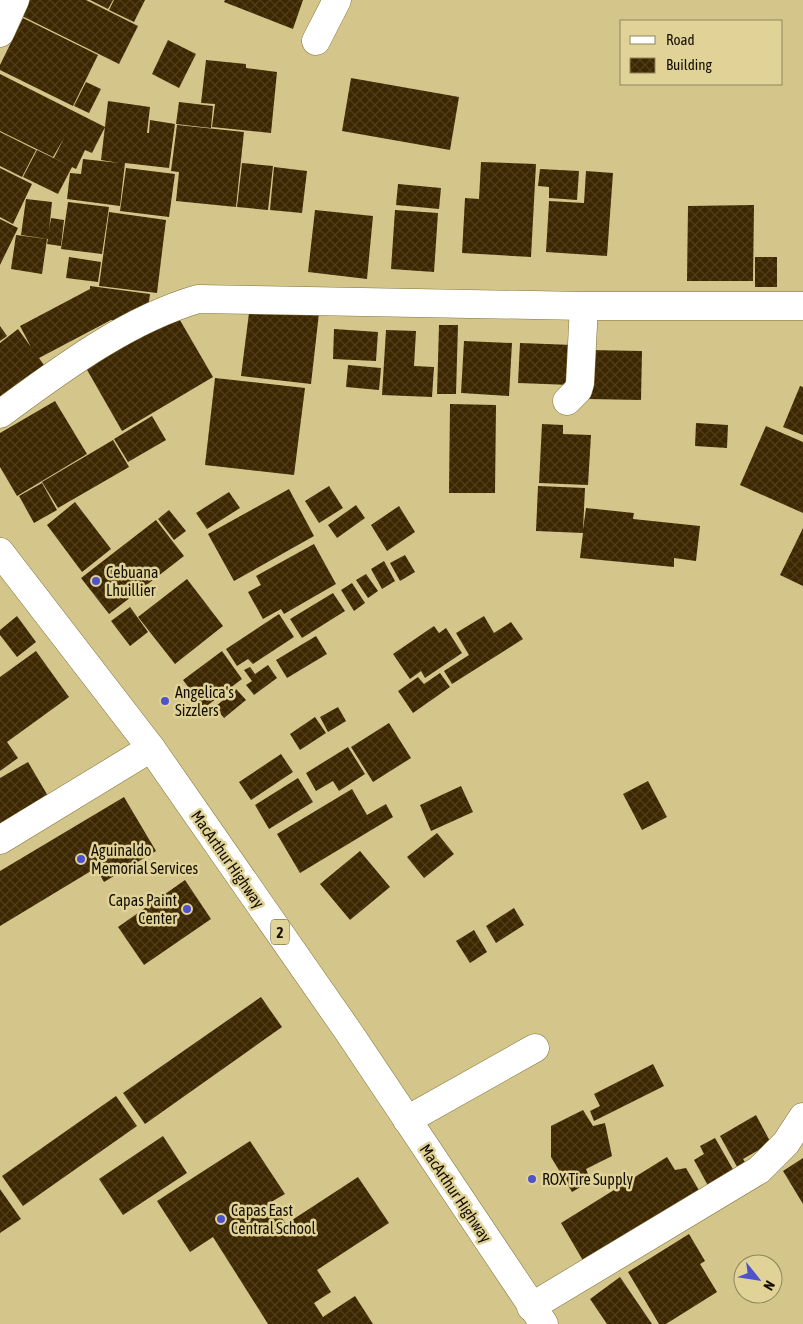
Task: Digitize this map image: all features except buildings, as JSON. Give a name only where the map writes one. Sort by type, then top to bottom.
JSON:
[{"type":"main road","points":[[0,32],[15,0]]},
{"type":"main road","points":[[316,41],[337,0]]},
{"type":"main road","points":[[0,414],[76,359],[170,307],[198,299],[584,306],[803,306]]},
{"type":"main road","points":[[567,401],[578,390],[580,382],[584,306]]},
{"type":"main road","name":"MacArthur Highway","points":[[0,552],[151,748],[407,1120],[538,1315]]},
{"type":"main road","points":[[0,840],[151,748]]},
{"type":"main road","points":[[407,1120],[535,1048]]},
{"type":"main road","points":[[538,1315],[759,1170],[786,1143],[803,1117]]},
{"type":"place","name":"Cebuana Lhuillier","points":[[96,581]]},
{"type":"place","name":"Angelica's Sizzlers","points":[[165,701]]},
{"type":"place","name":"Aguinaldo Memorial Services","points":[[81,859]]},
{"type":"place","name":"Capas Paint Center","points":[[187,909]]},
{"type":"place","name":"ROX Tire Supply","points":[[532,1179]]},
{"type":"place","name":"Capas East Central School","points":[[221,1219]]}]
